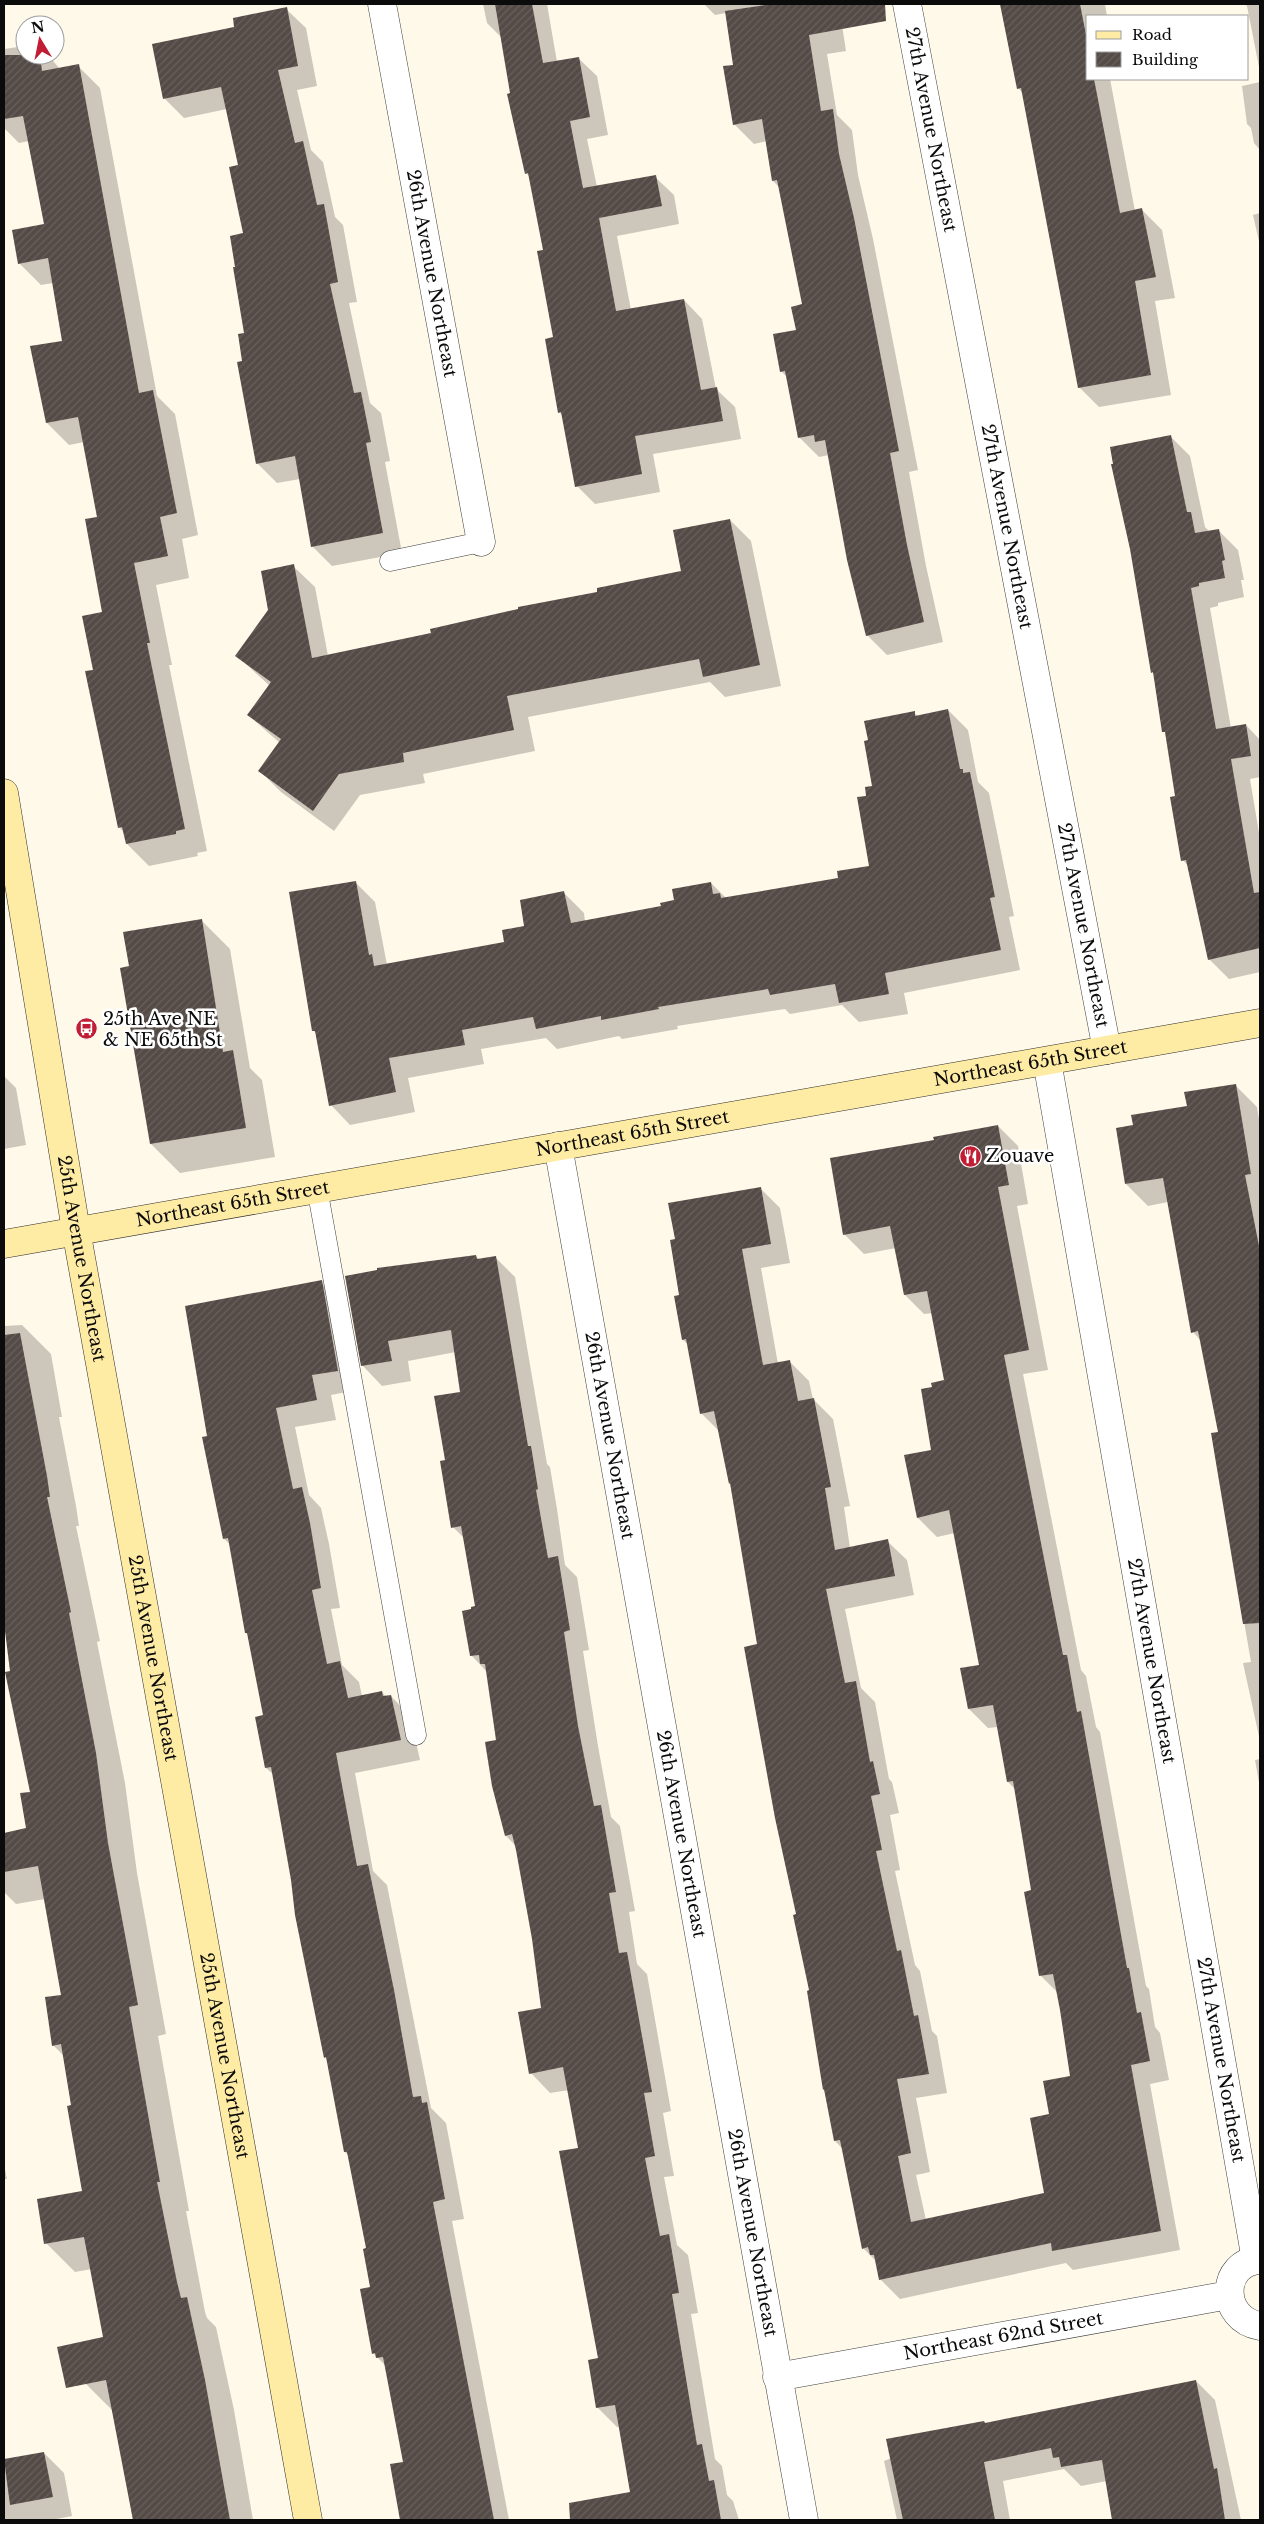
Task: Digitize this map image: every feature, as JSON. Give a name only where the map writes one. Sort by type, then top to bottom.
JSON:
[{"type":"main road","name":"25th Avenue Northeast","points":[[4,793],[76,1230],[308,2520]]},
{"type":"main road","name":"Northeast 65th Street","points":[[4,1244],[1260,1023]]},
{"type":"street","name":"26th Avenue Northeast","points":[[382,4],[481,542]]},
{"type":"street","name":"27th Avenue Northeast","points":[[907,4],[1107,1050]]},
{"type":"street","name":"27th Avenue Northeast","points":[[1047,1061],[1258,2260]]},
{"type":"street","name":"26th Avenue Northeast","points":[[558,1146],[804,2520]]},
{"type":"street","points":[[1258,2260],[1245,2264],[1236,2272],[1231,2281],[1229,2295],[1234,2311],[1242,2319],[1260,2326]]},
{"type":"street","name":"Northeast 62nd Street","points":[[777,2377],[1229,2295]]},
{"type":"lane","points":[[390,561],[481,542]]},
{"type":"lane","points":[[316,1188],[416,1735]]},
{"type":"building","points":[[495,4],[532,4],[543,63],[579,57],[590,117],[570,121],[583,188],[656,175],[662,206],[599,218],[616,311],[684,299],[701,390],[717,387],[723,421],[635,436],[642,474],[575,487],[561,412],[558,413],[545,339],[553,337],[537,251],[543,250],[528,173],[525,174],[507,94],[510,93]]},
{"type":"building","points":[[773,4],[885,4],[886,21],[809,35],[821,111],[833,109],[839,154],[854,218],[899,451],[890,453],[924,622],[866,636],[847,560],[825,440],[815,442],[814,435],[798,438],[785,371],[780,372],[773,334],[796,330],[791,307],[802,304],[777,180],[772,181],[762,119],[733,125],[723,66],[733,65],[725,11]]},
{"type":"building","points":[[1000,4],[1080,4],[1086,35],[1086,80],[1094,80],[1120,213],[1142,208],[1156,277],[1135,281],[1151,375],[1078,388],[1021,88],[1017,89]]},
{"type":"building","points":[[287,7],[298,66],[278,70],[295,143],[303,141],[317,205],[324,204],[338,282],[330,284],[354,393],[361,392],[371,442],[366,443],[383,533],[311,547],[295,456],[256,464],[237,362],[242,361],[238,334],[244,333],[230,236],[243,233],[229,167],[238,165],[221,87],[163,99],[152,44],[234,27],[233,18]]},
{"type":"building","points":[[4,55],[15,55],[15,65],[41,65],[42,71],[79,64],[139,393],[153,390],[177,513],[160,517],[168,556],[134,563],[150,643],[147,643],[185,829],[176,831],[176,834],[126,844],[122,827],[118,828],[85,671],[93,670],[82,616],[102,612],[85,519],[97,517],[78,417],[46,423],[30,346],[62,341],[48,258],[18,264],[12,230],[44,224],[23,116],[4,119]]},
{"type":"building","points":[[1171,435],[1187,512],[1191,512],[1195,533],[1219,529],[1225,560],[1222,561],[1225,578],[1199,583],[1199,586],[1191,588],[1216,729],[1246,724],[1251,756],[1231,759],[1254,893],[1260,892],[1260,948],[1208,960],[1186,860],[1181,861],[1170,797],[1175,796],[1165,732],[1162,732],[1130,549],[1111,464],[1113,464],[1110,447]]},
{"type":"building","points":[[730,519],[760,665],[703,677],[699,659],[507,696],[514,730],[403,753],[404,762],[339,774],[313,811],[258,771],[281,739],[247,715],[271,682],[235,656],[268,610],[261,571],[294,564],[312,658],[431,633],[430,629],[518,609],[518,607],[597,592],[597,588],[681,571],[673,530]]},
{"type":"building","points":[[948,709],[960,769],[963,769],[963,773],[970,772],[995,897],[990,898],[1001,950],[885,973],[889,994],[839,1003],[835,984],[770,995],[768,989],[658,1007],[659,1009],[601,1020],[601,1016],[536,1029],[533,1017],[462,1030],[465,1045],[389,1058],[396,1092],[329,1106],[315,1031],[312,1031],[289,892],[356,881],[369,955],[372,954],[374,966],[504,942],[502,930],[524,926],[520,900],[564,891],[571,923],[661,906],[660,903],[674,900],[672,889],[711,882],[713,894],[720,893],[721,898],[838,878],[837,871],[869,866],[857,797],[866,796],[865,787],[872,786],[864,741],[868,740],[864,721],[915,711],[915,716]]},
{"type":"building","points":[[202,919],[223,1052],[233,1050],[246,1128],[150,1144],[120,968],[129,966],[123,932]]},
{"type":"building","points":[[1236,1084],[1251,1174],[1245,1175],[1260,1251],[1260,1623],[1243,1624],[1211,1433],[1218,1432],[1198,1331],[1191,1333],[1163,1178],[1125,1184],[1116,1128],[1133,1125],[1131,1115],[1187,1106],[1184,1092]]},
{"type":"building","points":[[998,1125],[1009,1185],[998,1187],[1029,1350],[1004,1355],[1063,1655],[1067,1655],[1077,1712],[1081,1711],[1127,1968],[1129,1968],[1137,2013],[1141,2012],[1150,2061],[1131,2065],[1161,2231],[1052,2251],[1051,2243],[879,2280],[874,2255],[870,2255],[868,2247],[862,2249],[840,2140],[834,2141],[823,2090],[807,1991],[809,1990],[793,1915],[796,1914],[775,1818],[744,1647],[757,1644],[730,1483],[714,1411],[700,1414],[686,1339],[682,1340],[674,1296],[679,1295],[670,1240],[675,1239],[668,1203],[761,1187],[771,1244],[742,1249],[763,1365],[790,1360],[798,1401],[814,1398],[831,1487],[825,1488],[835,1550],[888,1539],[895,1576],[826,1589],[845,1683],[856,1681],[870,1762],[873,1761],[880,1794],[871,1796],[882,1850],[876,1851],[897,1951],[901,1950],[914,2016],[918,2015],[929,2074],[897,2079],[911,2153],[898,2156],[911,2222],[1044,2193],[1030,2118],[1049,2114],[1043,2081],[1070,2076],[1060,2010],[1053,1974],[1039,1976],[1024,1892],[1031,1890],[1013,1781],[1007,1782],[993,1705],[968,1709],[960,1668],[979,1665],[949,1510],[917,1518],[904,1455],[931,1450],[921,1389],[932,1387],[931,1383],[944,1380],[927,1291],[904,1295],[890,1226],[843,1235],[830,1158],[934,1140],[933,1137]]},
{"type":"building","points":[[476,1255],[477,1259],[496,1256],[528,1446],[531,1446],[538,1489],[536,1490],[548,1558],[558,1556],[570,1630],[564,1632],[578,1726],[594,1806],[601,1805],[616,1892],[609,1893],[619,1953],[627,1952],[652,2092],[644,2093],[655,2156],[645,2158],[660,2236],[669,2234],[679,2293],[672,2294],[697,2445],[702,2444],[709,2481],[714,2480],[721,2520],[570,2520],[569,2503],[630,2492],[615,2405],[596,2408],[588,2360],[598,2358],[559,2151],[578,2148],[563,2067],[529,2074],[518,2012],[541,2008],[532,1939],[512,1834],[505,1836],[492,1786],[485,1742],[496,1740],[485,1664],[480,1664],[479,1655],[470,1656],[462,1611],[475,1606],[461,1526],[451,1528],[440,1461],[445,1460],[434,1396],[460,1392],[451,1330],[388,1341],[392,1361],[361,1366],[345,1276],[377,1270],[377,1268]]},
{"type":"building","points":[[322,1280],[338,1371],[312,1375],[317,1400],[276,1408],[293,1489],[302,1487],[310,1523],[321,1588],[312,1590],[327,1664],[340,1661],[348,1698],[382,1691],[383,1696],[391,1695],[401,1740],[336,1753],[357,1866],[368,1864],[394,1990],[413,2097],[421,2096],[422,2103],[427,2102],[445,2199],[433,2202],[494,2520],[400,2520],[390,2464],[403,2462],[383,2357],[376,2358],[375,2353],[372,2354],[360,2289],[370,2287],[363,2249],[366,2248],[295,1915],[291,1880],[271,1767],[265,1768],[255,1717],[263,1715],[247,1633],[245,1633],[228,1538],[223,1539],[202,1437],[207,1436],[185,1306]]},
{"type":"building","points":[[20,1333],[47,1476],[50,1497],[47,1497],[71,1612],[69,1613],[96,1753],[108,1843],[138,2005],[129,2007],[160,2182],[157,2182],[177,2282],[181,2298],[187,2297],[205,2380],[230,2520],[133,2520],[106,2380],[66,2388],[57,2347],[103,2337],[84,2237],[44,2244],[37,2199],[82,2191],[67,2106],[71,2105],[61,2044],[52,2046],[45,1997],[61,1995],[38,1866],[4,1872],[4,1833],[26,1828],[20,1793],[30,1792],[5,1672],[10,1671],[4,1623],[4,1335]]},
{"type":"building","points":[[1196,2380],[1214,2469],[1217,2468],[1225,2520],[1112,2520],[1102,2460],[1061,2467],[1059,2457],[1053,2458],[1051,2448],[984,2462],[995,2520],[903,2520],[886,2439],[984,2421],[985,2423]]},
{"type":"building","points":[[44,2452],[53,2497],[10,2505],[4,2459]]},
{"type":"place","name":"25th Ave NE & NE 65th St","points":[[87,1029]]},
{"type":"place","name":"Zouave","points":[[970,1156]]}]
